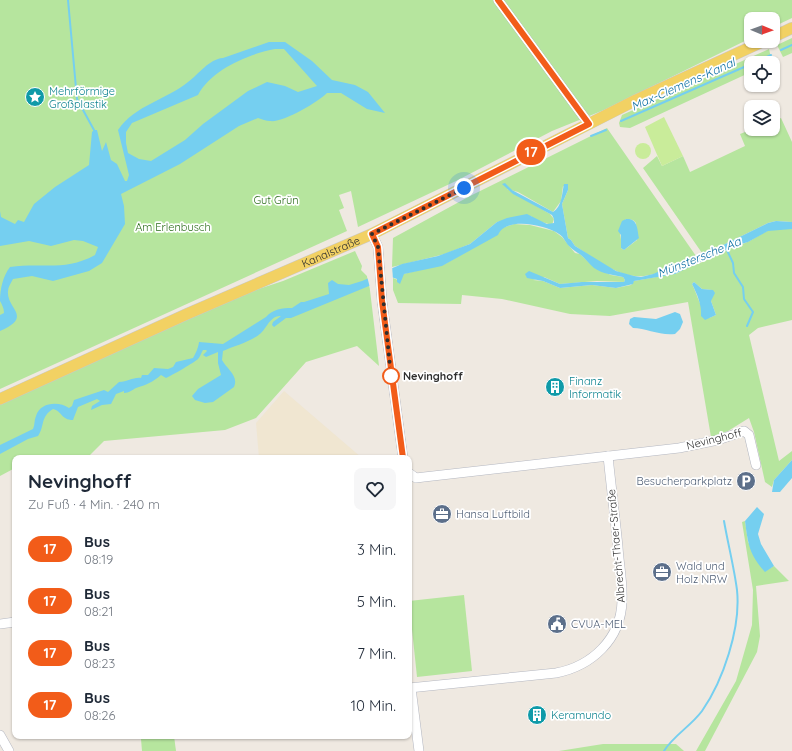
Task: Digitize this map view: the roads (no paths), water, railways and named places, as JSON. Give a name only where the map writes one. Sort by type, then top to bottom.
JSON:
[{"type":"main road","points":[[780,34],[792,28]]},
{"type":"main road","name":"Kanalstraße","points":[[0,399],[186,314],[372,234],[636,100],[749,48]]},
{"type":"street","points":[[498,0],[589,124]]},
{"type":"street","points":[[372,234],[378,247],[380,261],[382,294],[394,398],[403,455]]},
{"type":"street","name":"Nevinghoff","points":[[412,475],[416,478],[707,443],[744,430],[749,435],[756,465]]},
{"type":"street","name":"Albrecht-Thaer-Straße","points":[[412,688],[563,672],[588,661],[602,650],[616,629],[622,602],[608,456]]},
{"type":"street","points":[[0,624],[12,622]]},
{"type":"street","name":"Albrecht-Thaer-Straße","points":[[412,702],[419,751]]},
{"type":"street","points":[[0,735],[9,751]]},
{"type":"water","points":[[269,42],[285,42],[312,61],[332,80],[355,85],[368,92],[385,113],[367,109],[341,93],[327,93],[308,106],[283,119],[270,121],[258,118],[239,126],[180,164],[121,194],[124,206],[125,224],[102,263],[89,271],[53,281],[32,276],[13,279],[8,288],[8,297],[17,316],[15,321],[10,326],[0,331],[0,315],[4,313],[0,301],[2,283],[10,267],[53,266],[73,263],[95,255],[98,247],[83,241],[74,240],[51,246],[29,241],[0,246],[0,211],[1,217],[15,224],[18,220],[24,222],[34,204],[55,187],[89,165],[92,132],[94,130],[97,130],[102,151],[106,142],[111,160],[117,164],[125,181],[127,181],[129,175],[118,130],[125,121],[133,114],[179,88],[213,61]],"holes":[[[284,49],[317,86],[298,92],[285,86],[267,82],[248,91],[203,124],[185,140],[151,161],[139,159],[128,153],[126,132],[132,123],[198,95],[212,78],[231,64],[264,51]]]},
{"type":"water","name":"Münstersche Aa","points":[[505,183],[512,190],[553,212],[560,203],[564,184],[568,184],[568,190],[562,204],[568,238],[575,246],[616,271],[634,276],[641,277],[653,274],[715,249],[768,223],[776,221],[792,222],[792,229],[768,231],[748,242],[728,248],[721,254],[712,256],[675,274],[634,281],[633,284],[616,288],[592,285],[560,288],[543,281],[527,278],[525,274],[529,271],[560,284],[582,282],[624,282],[625,280],[623,277],[604,273],[594,268],[569,246],[561,235],[553,231],[536,225],[517,224],[509,226],[502,229],[498,235],[442,266],[404,274],[400,284],[397,282],[397,279],[391,277],[291,318],[286,318],[274,327],[272,325],[273,322],[281,316],[274,317],[257,336],[223,351],[222,360],[234,376],[235,383],[234,387],[213,402],[205,403],[195,400],[192,396],[198,389],[221,375],[218,363],[218,352],[206,357],[203,355],[207,351],[203,350],[196,361],[183,369],[166,378],[161,375],[155,380],[129,392],[124,393],[124,391],[116,394],[111,404],[102,405],[91,410],[92,406],[100,401],[97,399],[78,407],[73,420],[66,419],[53,409],[44,418],[38,436],[28,439],[0,454],[0,445],[33,429],[38,411],[46,405],[60,404],[69,408],[72,406],[74,400],[104,390],[108,392],[119,382],[141,378],[142,375],[148,375],[154,368],[168,369],[173,367],[176,362],[193,358],[199,342],[223,344],[275,311],[292,308],[301,302],[329,294],[328,283],[332,280],[338,284],[349,285],[402,264],[438,256],[470,244],[497,222],[507,218],[527,214],[547,224],[554,223],[552,215],[513,194],[502,184]]},
{"type":"water","points":[[626,219],[633,220],[635,222],[639,238],[624,250],[621,248],[621,235],[618,231],[622,221]]},
{"type":"water","points":[[694,282],[702,289],[713,290],[715,293],[711,301],[716,315],[705,320],[701,316],[700,304],[692,284]]},
{"type":"water","points":[[675,312],[680,314],[683,322],[680,329],[675,334],[664,334],[633,328],[629,324],[630,319],[634,317],[656,319]]},
{"type":"water","points":[[792,460],[792,478],[780,492],[772,492],[774,480]]},
{"type":"water","points":[[757,507],[764,514],[758,534],[761,544],[774,566],[765,572],[752,554],[745,521]]},
{"type":"waterway","points":[[68,0],[77,99],[94,130]]},
{"type":"waterway","name":"Max-Clemens-Kanal","points":[[781,50],[792,45]]},
{"type":"waterway","name":"Max-Clemens-Kanal","points":[[621,121],[744,67]]},
{"type":"waterway","name":"Max-Clemens-Kanal","points":[[591,136],[606,130]]},
{"type":"waterway","name":"Münstersche Aa","points":[[726,248],[733,263],[734,273],[743,287],[744,299],[753,312],[747,326]]},
{"type":"waterway","points":[[664,751],[702,711],[717,685],[729,654],[738,605],[737,590],[724,521]]},
{"type":"place","name":"Mehrförmige Großplastik","points":[[35,97]]},
{"type":"place","name":"Nevinghoff","points":[[391,376]]},
{"type":"place","name":"Finanz Informatik","points":[[555,387]]},
{"type":"place","name":"Besucherparkplatz","points":[[746,481]]},
{"type":"place","name":"Hansa Luftbild","points":[[442,514]]},
{"type":"place","name":"Wald und Holz NRW","points":[[662,572]]},
{"type":"place","name":"CVUA-MEL","points":[[557,624]]},
{"type":"place","name":"Keramundo","points":[[537,715]]},
{"type":"park label","name":"Gut Grün","points":[[276,200]]},
{"type":"park label","name":"Am Erlenbusch","points":[[173,227]]}]
